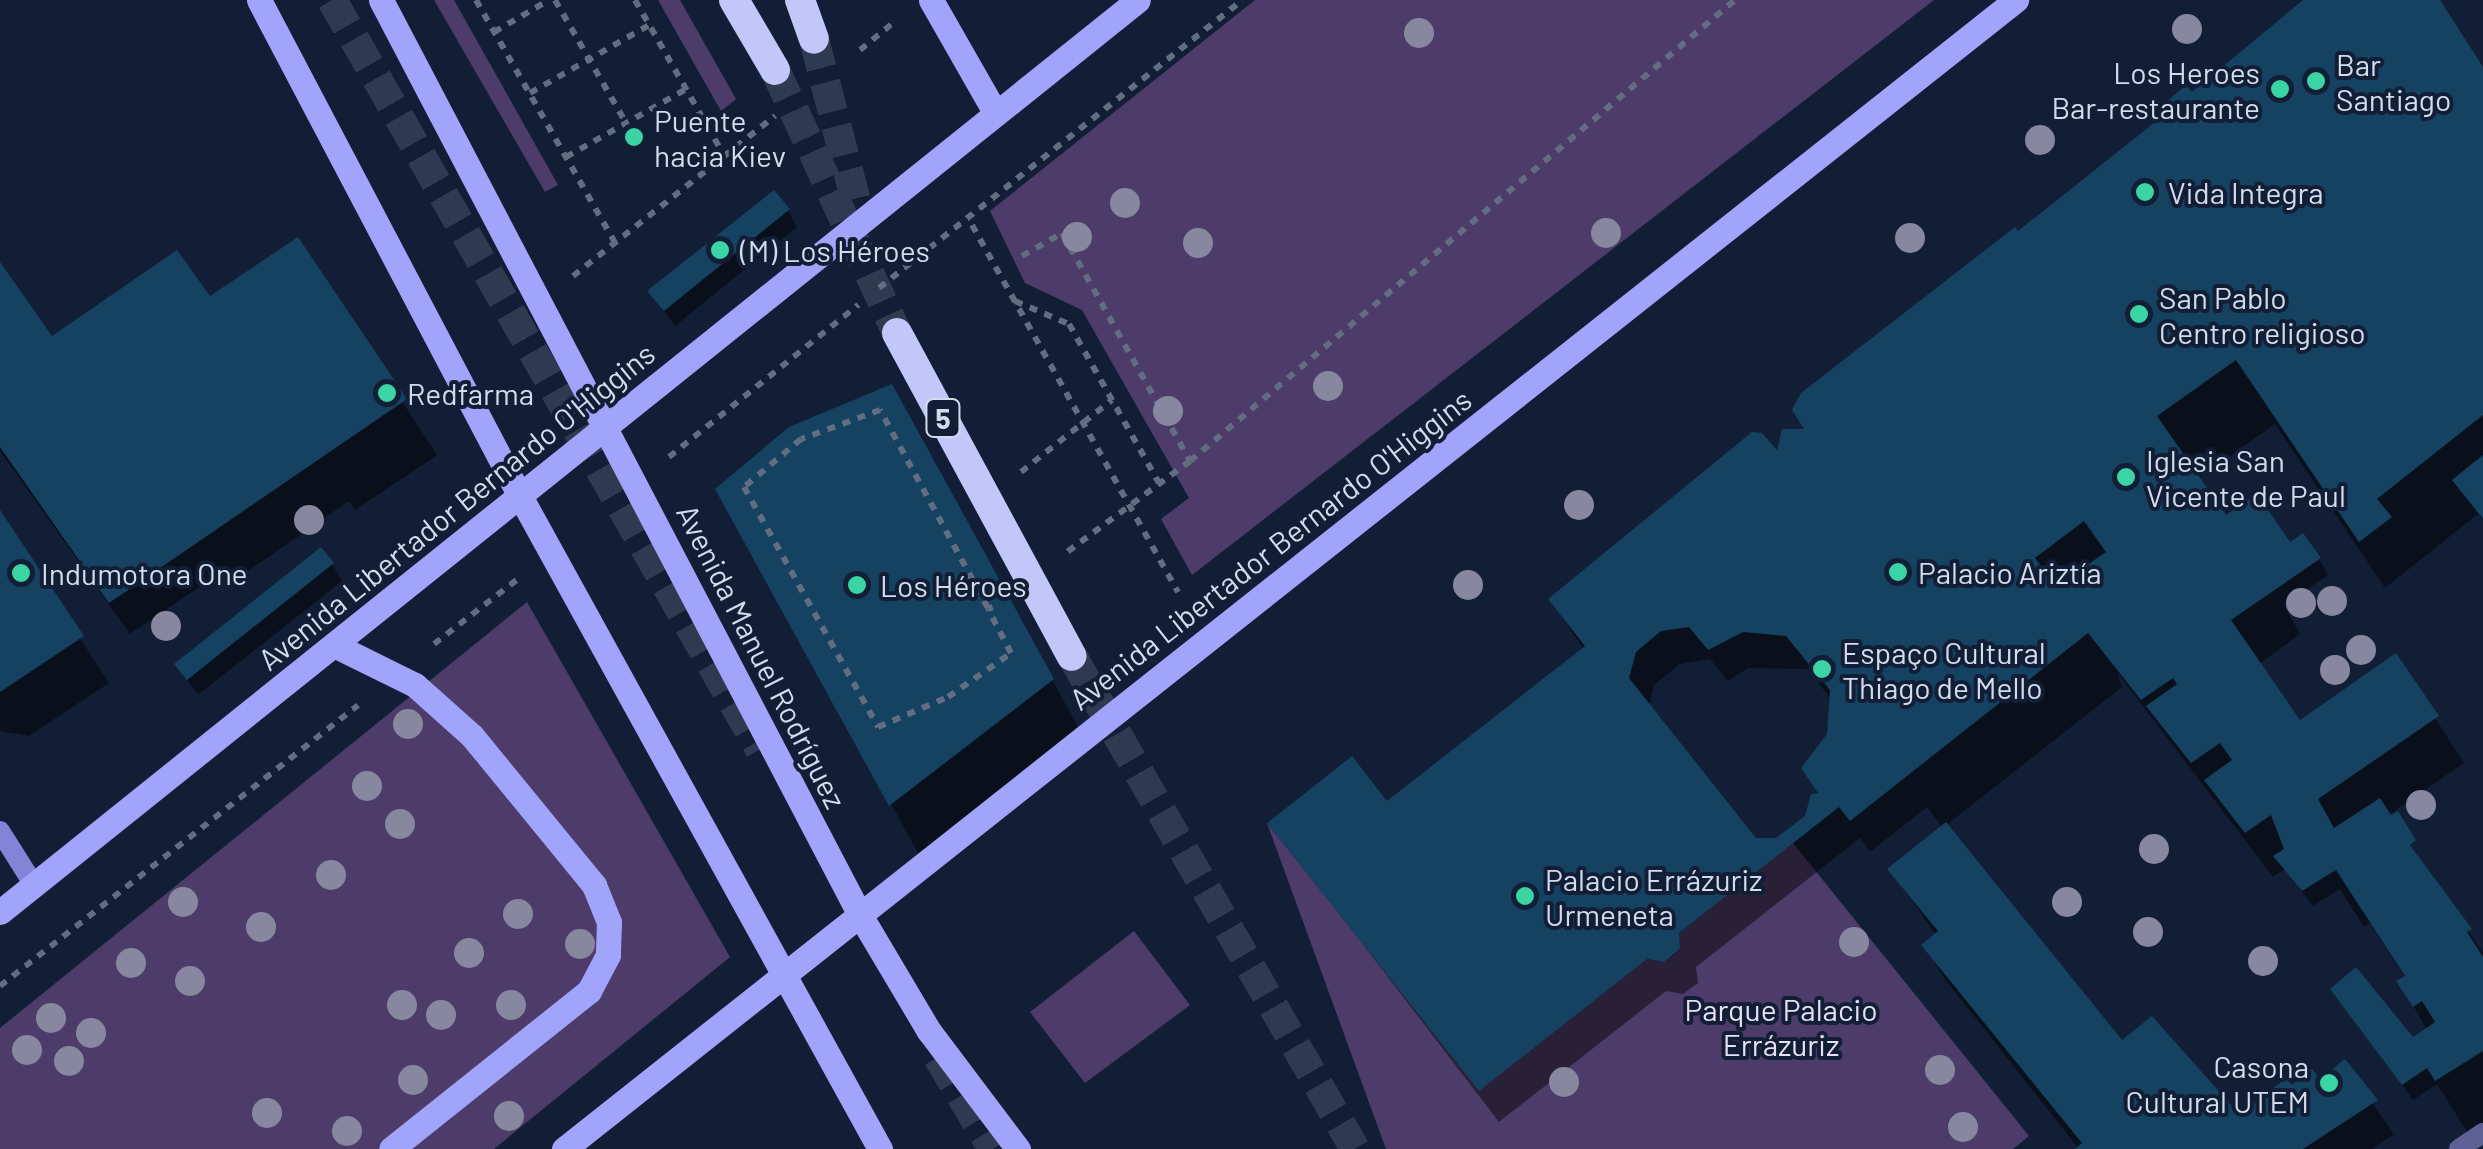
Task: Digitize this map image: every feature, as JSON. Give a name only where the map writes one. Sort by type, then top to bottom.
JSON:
[{"type":"highway","points":[[734,0],[775,70]]},
{"type":"highway","points":[[800,0],[814,38]]},
{"type":"highway","name":"5","points":[[898,333],[1072,656]]},
{"type":"main road","points":[[259,0],[520,496],[880,1149]]},
{"type":"main road","name":"Avenida Manuel Rodríguez","points":[[382,0],[544,300],[606,428],[860,915],[929,1031],[1018,1149]]},
{"type":"main road","points":[[931,0],[995,112]]},
{"type":"main road","name":"Avenida Libertador Bernardo O'Higgins","points":[[0,912],[1138,0]]},
{"type":"main road","name":"Avenida Libertador Bernardo O'Higgins","points":[[564,1149],[2016,0]]},
{"type":"main road","points":[[334,645],[415,684],[472,736],[594,885],[609,922],[608,956],[589,990],[391,1149]]},
{"type":"street","points":[[0,830],[34,885]]},
{"type":"street","points":[[2458,1149],[2483,1134]]},
{"type":"path","points":[[476,0],[615,243]]},
{"type":"path","points":[[494,32],[552,0],[626,123]]},
{"type":"path","points":[[635,0],[725,156]]},
{"type":"path","points":[[1054,563],[1190,461],[1735,0]]},
{"type":"path","points":[[844,62],[903,15]]},
{"type":"path","points":[[530,93],[649,25]]},
{"type":"path","points":[[566,157],[686,88]]},
{"type":"path","points":[[544,300],[784,110]]},
{"type":"path","points":[[972,226],[1178,592]]},
{"type":"path","points":[[1022,256],[1062,233],[1190,461]]},
{"type":"path","points":[[1014,301],[1068,324],[1159,483]]},
{"type":"path","points":[[1011,480],[1112,400]]},
{"type":"path","points":[[880,410],[988,609],[1012,653],[948,697],[878,728],[744,487],[801,438],[880,410]]},
{"type":"path","points":[[988,609],[999,603]]},
{"type":"green space","points":[[434,0],[454,0],[558,185],[545,192]]},
{"type":"green space","points":[[658,0],[680,0],[736,99],[721,111]]},
{"type":"green space","points":[[1255,0],[1934,0],[1192,575],[1161,519],[1189,498],[1082,310],[1025,283],[990,211]]},
{"type":"green space","points":[[527,602],[730,957],[494,1149],[0,1149],[0,1028]]},
{"type":"green space","name":"Parque Palacio Errázuriz","points":[[1267,823],[1479,1090],[1647,959],[1664,962],[1680,950],[1679,933],[1793,843],[2029,1136],[2013,1149],[1386,1149]]},
{"type":"green space","points":[[1134,931],[1190,1005],[1085,1083],[1030,1012]]},
{"type":"building","points":[[2303,0],[2440,0],[2483,67],[2483,415],[2377,499],[2392,517],[2359,542],[2236,360],[2157,416],[2226,515],[2257,494],[2290,542],[2303,533],[2321,558],[2231,620],[2300,720],[2396,653],[2439,716],[2318,799],[2334,828],[2380,798],[2391,815],[2398,811],[2416,840],[2410,845],[2472,929],[2467,932],[2483,957],[2483,1051],[2435,1081],[2427,1068],[2402,1085],[2330,989],[2356,967],[2413,1037],[2435,1022],[2422,1001],[2413,1007],[2396,981],[2405,976],[2336,870],[2302,891],[2273,856],[2284,849],[2271,815],[2245,833],[2204,780],[2232,760],[2220,743],[2191,763],[2146,706],[2177,684],[2173,678],[2141,700],[2088,633],[1850,821],[1839,807],[1679,933],[1680,949],[1664,962],[1647,959],[1479,1091],[1267,823],[1352,756],[1387,801],[1585,646],[1548,599],[1752,432],[1762,433],[1777,450],[1782,429],[1804,429],[1792,410],[1801,393],[2015,227],[2018,231],[2164,115],[2159,108],[2186,85],[2192,92]],"holes":[[[2084,521],[2106,552],[2057,586],[2035,558]],[[1689,627],[1708,650],[1743,632],[1786,636],[1830,690],[1827,734],[1801,768],[1818,793],[1811,794],[1805,816],[1776,838],[1756,838],[1629,678],[1636,652],[1661,631]]]},
{"type":"building","points":[[774,190],[790,209],[664,311],[647,291]]},
{"type":"building","points":[[298,237],[407,399],[109,603],[0,447],[0,262],[52,336],[177,250],[210,296]]},
{"type":"building","points":[[892,384],[1054,679],[889,806],[715,489],[789,427]]},
{"type":"building","points":[[2483,455],[2483,519],[2452,480]]},
{"type":"building","name":"Indumotora One","points":[[0,510],[84,636],[0,692]]},
{"type":"building","points":[[321,547],[334,563],[187,680],[174,664]]},
{"type":"building","points":[[1946,822],[2122,1040],[2152,1016],[2240,1115],[2286,1078],[2292,1085],[2312,1069],[2320,1079],[2345,1059],[2378,1100],[2303,1149],[2075,1149],[2082,1143],[1921,945],[1938,931],[1887,869]]},
{"type":"tunnel","points":[[332,0],[760,749]]},
{"type":"tunnel","points":[[814,39],[862,225]]},
{"type":"tunnel","points":[[775,70],[897,333]]},
{"type":"tunnel","points":[[1072,656],[1355,1149]]},
{"type":"tunnel","points":[[938,1057],[993,1149]]},
{"type":"place","name":"Bar Santiago","points":[[2316,81]]},
{"type":"place","name":"Los Heroes Bar-restaurante","points":[[2280,89]]},
{"type":"place","name":"Puente hacia Kiev","points":[[634,137]]},
{"type":"place","name":"Vida Integra","points":[[2145,192]]},
{"type":"place","name":"(M) Los Héroes","points":[[720,250]]},
{"type":"place","name":"San Pablo Centro religioso","points":[[2139,314]]},
{"type":"place","name":"Redfarma","points":[[387,393]]},
{"type":"place","name":"Iglesia San Vicente de Paul","points":[[2126,477]]},
{"type":"place","name":"Palacio Ariztía","points":[[1898,572]]},
{"type":"place","name":"Indumotora One","points":[[21,573]]},
{"type":"place","name":"Los Héroes","points":[[857,585]]},
{"type":"place","name":"Espaço Cultural Thiago de Mello","points":[[1822,669]]},
{"type":"place","name":"Palacio Errázuriz Urmeneta","points":[[1525,896]]},
{"type":"place","name":"Casona Cultural UTEM","points":[[2329,1083]]}]
